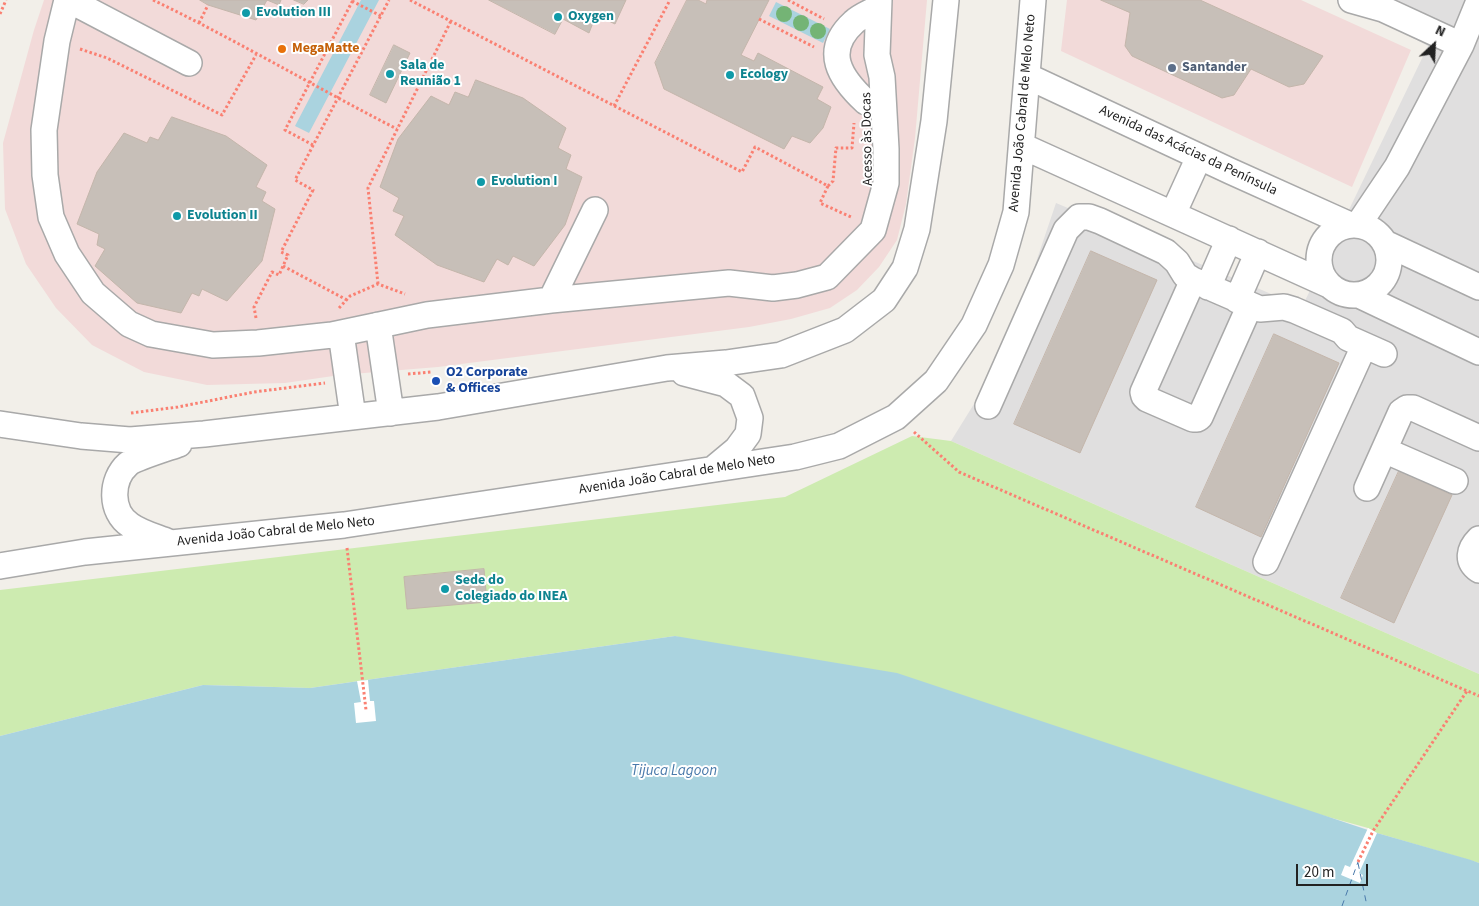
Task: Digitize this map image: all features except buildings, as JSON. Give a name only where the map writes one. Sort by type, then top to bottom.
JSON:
[{"type":"street","points":[[189,63],[68,0],[57,41],[44,130],[45,175],[51,217],[67,254],[93,293],[129,324],[151,334],[197,342],[213,344],[258,343],[341,333],[427,315],[551,300],[728,283],[773,288],[798,285],[826,277],[873,230],[886,183],[886,149],[875,102],[882,77],[877,55],[879,4]]},
{"type":"street","points":[[0,424],[81,436],[130,440],[204,434],[438,407],[667,368],[726,363],[782,355],[845,330],[884,300],[905,268],[917,229],[934,121],[946,0]]},
{"type":"street","name":"Avenida João Cabral de Melo Neto","points":[[0,566],[85,552],[344,525],[795,457],[839,446],[896,417],[936,381],[974,325],[1001,265],[1016,212],[1033,0]]},
{"type":"street","points":[[1351,0],[1384,5],[1462,45]]},
{"type":"street","points":[[1367,232],[1397,167],[1462,45],[1479,1]]},
{"type":"street","points":[[875,102],[849,87],[839,68],[837,51],[843,35],[855,21],[879,4]]},
{"type":"street","name":"Avenida das Acácias da Península","points":[[1027,76],[1199,157],[1367,232],[1479,287]]},
{"type":"street","name":"Acesso às Docas","points":[[728,283],[793,273],[826,261],[842,246],[859,221],[869,190],[875,102]]},
{"type":"street","points":[[1022,146],[1258,252],[1329,285],[1338,292],[1348,295],[1359,295],[1377,288],[1384,280],[1388,271],[1390,262],[1389,252],[1367,232],[1339,228],[1330,234],[1319,254],[1321,271],[1329,285]]},
{"type":"street","points":[[1173,214],[1199,157]]},
{"type":"street","points":[[551,300],[595,210]]},
{"type":"street","points":[[988,406],[1066,230],[1078,217],[1090,217],[1166,252],[1177,262],[1185,275],[1244,303],[1260,309],[1284,307],[1342,331],[1348,338],[1374,350],[1266,562]]},
{"type":"street","points":[[1229,239],[1201,284],[1143,392],[1144,396],[1148,399],[1193,419],[1200,417],[1244,303],[1258,252]]},
{"type":"street","points":[[1359,295],[1479,352]]},
{"type":"street","points":[[378,325],[391,412]]},
{"type":"street","points":[[341,333],[353,417]]},
{"type":"street","points":[[667,368],[726,384],[742,396],[750,418],[748,434],[737,449],[713,469]]},
{"type":"street","points":[[1367,488],[1402,412],[1406,408],[1413,408],[1479,438]]},
{"type":"street","points":[[173,543],[130,525],[118,511],[114,490],[120,474],[129,463],[204,434]]},
{"type":"street","points":[[1384,450],[1455,481]]},
{"type":"street","points":[[1479,539],[1471,547],[1469,559],[1473,566],[1479,570]]},
{"type":"street","points":[[0,552],[85,552]]},
{"type":"path","points":[[0,14],[6,0]]},
{"type":"path","points":[[153,0],[397,129]]},
{"type":"path","points":[[313,145],[285,130],[353,0],[381,16]]},
{"type":"path","points":[[258,343],[254,306],[272,272],[279,275],[288,255],[281,252],[314,190],[295,180],[389,0]]},
{"type":"path","points":[[410,0],[742,172],[755,146],[828,186],[820,203],[859,221]]},
{"type":"path","points":[[614,106],[670,0]]},
{"type":"path","points":[[788,0],[832,23]]},
{"type":"path","points":[[199,23],[208,6]]},
{"type":"path","points":[[759,19],[816,48]]},
{"type":"path","points":[[378,284],[368,188],[451,21]]},
{"type":"path","points":[[107,58],[121,64]]},
{"type":"path","points":[[283,266],[346,300]]},
{"type":"path","points":[[386,376],[431,372]]},
{"type":"path","points":[[121,414],[254,392],[348,381]]},
{"type":"path","points":[[896,417],[959,472],[1479,696]]},
{"type":"path","points":[[344,525],[366,710]]},
{"type":"path","points":[[1358,862],[1373,831],[1467,691]]},
{"type":"shaded area","name":"O2 Corporate & Offices","points":[[44,0],[927,0],[915,138],[906,204],[897,240],[879,267],[857,290],[830,308],[791,319],[749,327],[438,367],[340,375],[285,383],[207,385],[144,372],[92,345],[56,308],[26,264],[5,209],[3,143]]},
{"type":"shaded area","points":[[1067,0],[1301,0],[1411,50],[1352,187],[1061,51]]},
{"type":"shaded area","points":[[1342,0],[1479,0],[1479,674],[951,441],[1005,354],[1056,203],[1302,307],[1428,46]]},
{"type":"green space","points":[[912,436],[951,441],[1479,674],[1479,863],[1377,833],[1368,828],[675,636],[310,688],[203,685],[0,736],[0,590],[785,497]]},
{"type":"water","points":[[361,0],[379,0],[309,133],[295,126]]},
{"type":"water","points":[[776,2],[830,29],[823,43],[769,16]]},
{"type":"water","name":"Tijuca Lagoon","points":[[675,636],[897,673],[1377,833],[1471,860],[1479,863],[1479,906],[0,906],[0,736],[203,685],[310,688]]},
{"type":"pier","points":[[368,680],[370,701],[374,701],[376,721],[356,723],[354,703],[361,702],[357,681]]},
{"type":"pier","points":[[1368,828],[1377,833],[1359,873],[1363,875],[1360,883],[1341,875],[1345,865],[1350,867]]},
{"type":"ferry route","points":[[1342,906],[1358,862]]},
{"type":"ferry route","points":[[1358,863],[1367,906]]},
{"type":"place","name":"Evolution III","points":[[246,13]]},
{"type":"place","name":"Oxygen","points":[[558,17]]},
{"type":"place","name":"MegaMatte","points":[[282,49]]},
{"type":"place","name":"Santander","points":[[1172,68]]},
{"type":"place","name":"Sala de Reunião 1","points":[[390,74]]},
{"type":"place","name":"Ecology","points":[[730,75]]},
{"type":"place","name":"Evolution I","points":[[481,182]]},
{"type":"place","name":"Evolution II","points":[[177,216]]},
{"type":"place","name":"O2 Corporate & Offices","points":[[436,381]]},
{"type":"place","name":"Sede do Colegiado do INEA","points":[[445,589]]}]
